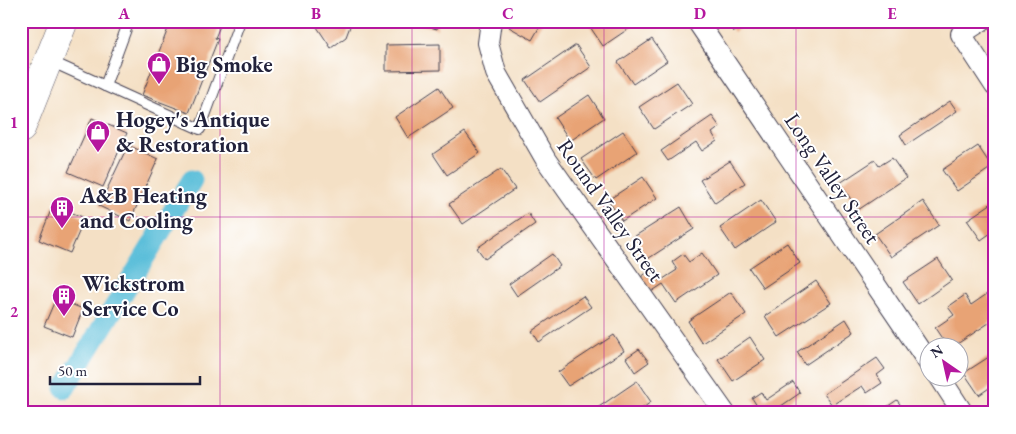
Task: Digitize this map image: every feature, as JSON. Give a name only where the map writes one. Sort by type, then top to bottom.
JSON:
[{"type":"main road","points":[[21,129],[64,21]]},
{"type":"street","name":"Round Valley Street","points":[[491,21],[488,43],[496,72],[546,160],[725,413]]},
{"type":"street","name":"Long Valley Street","points":[[697,21],[918,347]]},
{"type":"street","points":[[980,21],[961,34],[995,86]]},
{"type":"street","points":[[945,386],[963,413]]},
{"type":"lane","points":[[105,86],[129,21]]},
{"type":"lane","points":[[48,60],[200,129],[240,21]]},
{"type":"building","points":[[171,21],[222,21],[215,38],[218,39],[189,113],[142,95]]},
{"type":"building","points":[[313,21],[352,21],[346,37],[331,48]]},
{"type":"building","points":[[408,21],[439,21],[437,29]]},
{"type":"building","points":[[513,21],[543,21],[532,40],[509,27]]},
{"type":"building","points":[[592,21],[640,21],[603,46],[588,24]]},
{"type":"building","points":[[727,21],[750,21],[734,32]]},
{"type":"building","points":[[652,39],[667,61],[633,84],[618,62]]},
{"type":"building","points":[[440,44],[440,70],[386,71],[386,45]]},
{"type":"building","points":[[576,45],[591,67],[540,102],[525,80]]},
{"type":"building","points":[[677,82],[692,104],[654,129],[639,107]]},
{"type":"building","points":[[439,87],[453,108],[408,138],[395,117]]},
{"type":"building","points":[[589,95],[604,118],[570,141],[555,118]]},
{"type":"building","points":[[950,101],[957,111],[906,145],[900,135]]},
{"type":"building","points":[[712,116],[720,127],[712,133],[717,141],[702,151],[696,142],[668,161],[661,151]]},
{"type":"building","name":"Hogey's Antique & Restoration","points":[[92,118],[127,133],[103,187],[68,172]]},
{"type":"building","points":[[623,131],[637,152],[596,180],[581,159]]},
{"type":"building","points":[[465,132],[480,153],[447,175],[433,154]]},
{"type":"building","points":[[128,145],[158,159],[130,221],[99,206]]},
{"type":"building","points":[[978,146],[992,167],[957,191],[942,170]]},
{"type":"building","points":[[892,158],[906,178],[858,210],[840,183],[875,160],[879,166]]},
{"type":"building","points":[[730,161],[745,183],[715,203],[700,180]]},
{"type":"building","points":[[501,169],[515,189],[463,224],[449,204]]},
{"type":"building","points":[[643,177],[657,198],[622,221],[608,200]]},
{"type":"building","points":[[761,200],[776,222],[735,250],[720,228]]},
{"type":"building","points":[[923,201],[939,225],[891,257],[875,234]]},
{"type":"building","points":[[995,201],[995,230],[981,240],[967,220]]},
{"type":"building","name":"A&B Heating and Cooling","points":[[53,205],[85,218],[70,253],[39,240]]},
{"type":"building","points":[[681,207],[694,229],[646,260],[632,238]]},
{"type":"building","points":[[528,213],[535,224],[485,259],[477,248]]},
{"type":"building","points":[[787,243],[800,263],[763,288],[749,268]]},
{"type":"building","points":[[702,253],[717,275],[676,303],[663,284],[651,292],[641,277],[652,269],[660,281],[677,270],[672,262],[683,254],[689,262]]},
{"type":"building","points":[[552,254],[560,266],[517,296],[509,284]]},
{"type":"building","points":[[938,259],[952,280],[918,304],[903,282]]},
{"type":"building","points":[[816,281],[831,303],[779,337],[765,316]]},
{"type":"building","points":[[731,292],[746,314],[702,343],[688,321]]},
{"type":"building","points":[[987,294],[995,306],[995,319],[968,337],[940,336],[935,328],[954,315],[948,307],[965,295],[971,305]]},
{"type":"building","points":[[583,296],[591,307],[539,342],[532,331]]},
{"type":"building","name":"Wickstrom Service Co","points":[[56,298],[83,309],[72,337],[44,326]]},
{"type":"building","points":[[846,319],[854,332],[805,365],[797,352]]},
{"type":"building","points":[[614,335],[624,351],[568,386],[558,372]]},
{"type":"building","points":[[750,337],[765,360],[733,381],[718,359]]},
{"type":"building","points":[[639,349],[649,362],[635,372],[626,358]]},
{"type":"building","points":[[995,353],[995,384],[979,395],[968,379],[968,370]]},
{"type":"building","points":[[877,358],[885,369],[877,375],[882,383],[867,393],[862,386],[832,405],[824,394]]},
{"type":"building","points":[[21,374],[28,376],[21,392]]},
{"type":"building","points":[[637,381],[651,402],[636,413],[590,413]]},
{"type":"building","points":[[793,382],[800,393],[771,413],[746,413],[757,406],[752,398],[761,392],[766,400]]},
{"type":"building","points":[[897,400],[906,413],[878,413]]},
{"type":"waterway","points":[[65,388],[192,180]]},
{"type":"place","name":"Big Smoke","points":[[159,85]]},
{"type":"place","name":"Hogey's Antique & Restoration","points":[[98,153]]},
{"type":"place","name":"A&B Heating and Cooling","points":[[62,229]]},
{"type":"place","name":"Wickstrom Service Co","points":[[64,317]]}]
